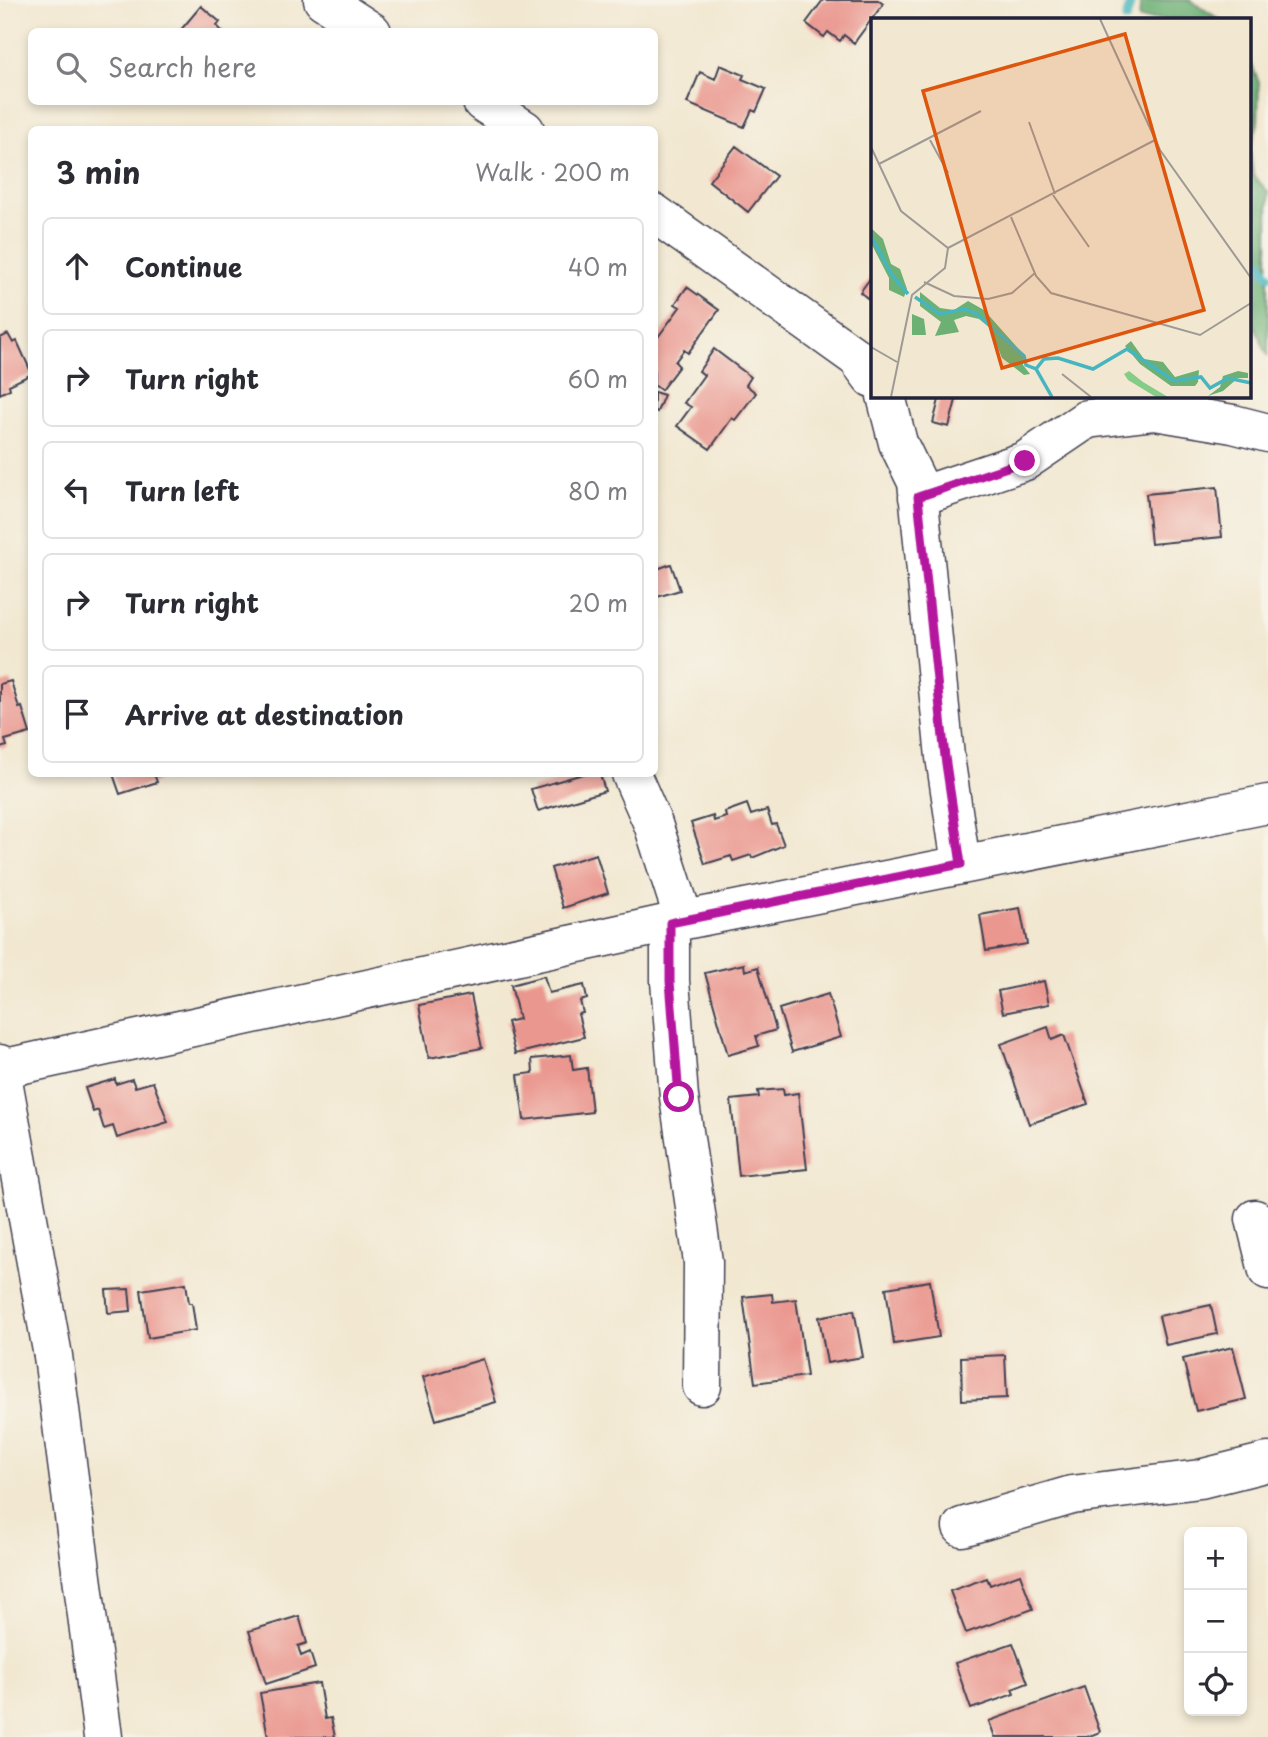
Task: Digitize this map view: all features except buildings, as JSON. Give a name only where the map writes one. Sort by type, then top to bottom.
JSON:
[{"type":"street","points":[[323,0],[366,28]]},
{"type":"street","points":[[487,105],[519,126]]},
{"type":"street","points":[[658,216],[857,358],[871,376]]},
{"type":"street","points":[[886,397],[898,443],[917,482],[945,757],[961,864]]},
{"type":"street","points":[[918,497],[1025,461],[1087,419],[1155,411],[1233,424],[1268,433]]},
{"type":"street","points":[[632,777],[653,824],[677,921],[670,981],[679,1097],[703,1262],[702,1385]]},
{"type":"street","points":[[103,1737],[52,1356],[1,1067],[677,921],[1268,804]]},
{"type":"street","points":[[1255,1219],[1268,1270]]},
{"type":"street","points":[[962,1527],[1072,1495],[1200,1479],[1268,1462]]},
{"type":"green space","points":[[1141,0],[1189,0],[1217,18],[1139,18]]},
{"type":"green space","points":[[1250,60],[1259,83],[1258,123],[1250,150]]},
{"type":"green space","points":[[1250,150],[1253,175],[1268,192],[1268,356],[1250,316]]},
{"type":"waterway","points":[[1126,18],[1130,5],[1128,0]]},
{"type":"waterway","points":[[1250,247],[1268,275]]},
{"type":"route","points":[[679,1097],[670,981],[670,923],[961,864],[945,757],[918,497],[1025,461]]}]
